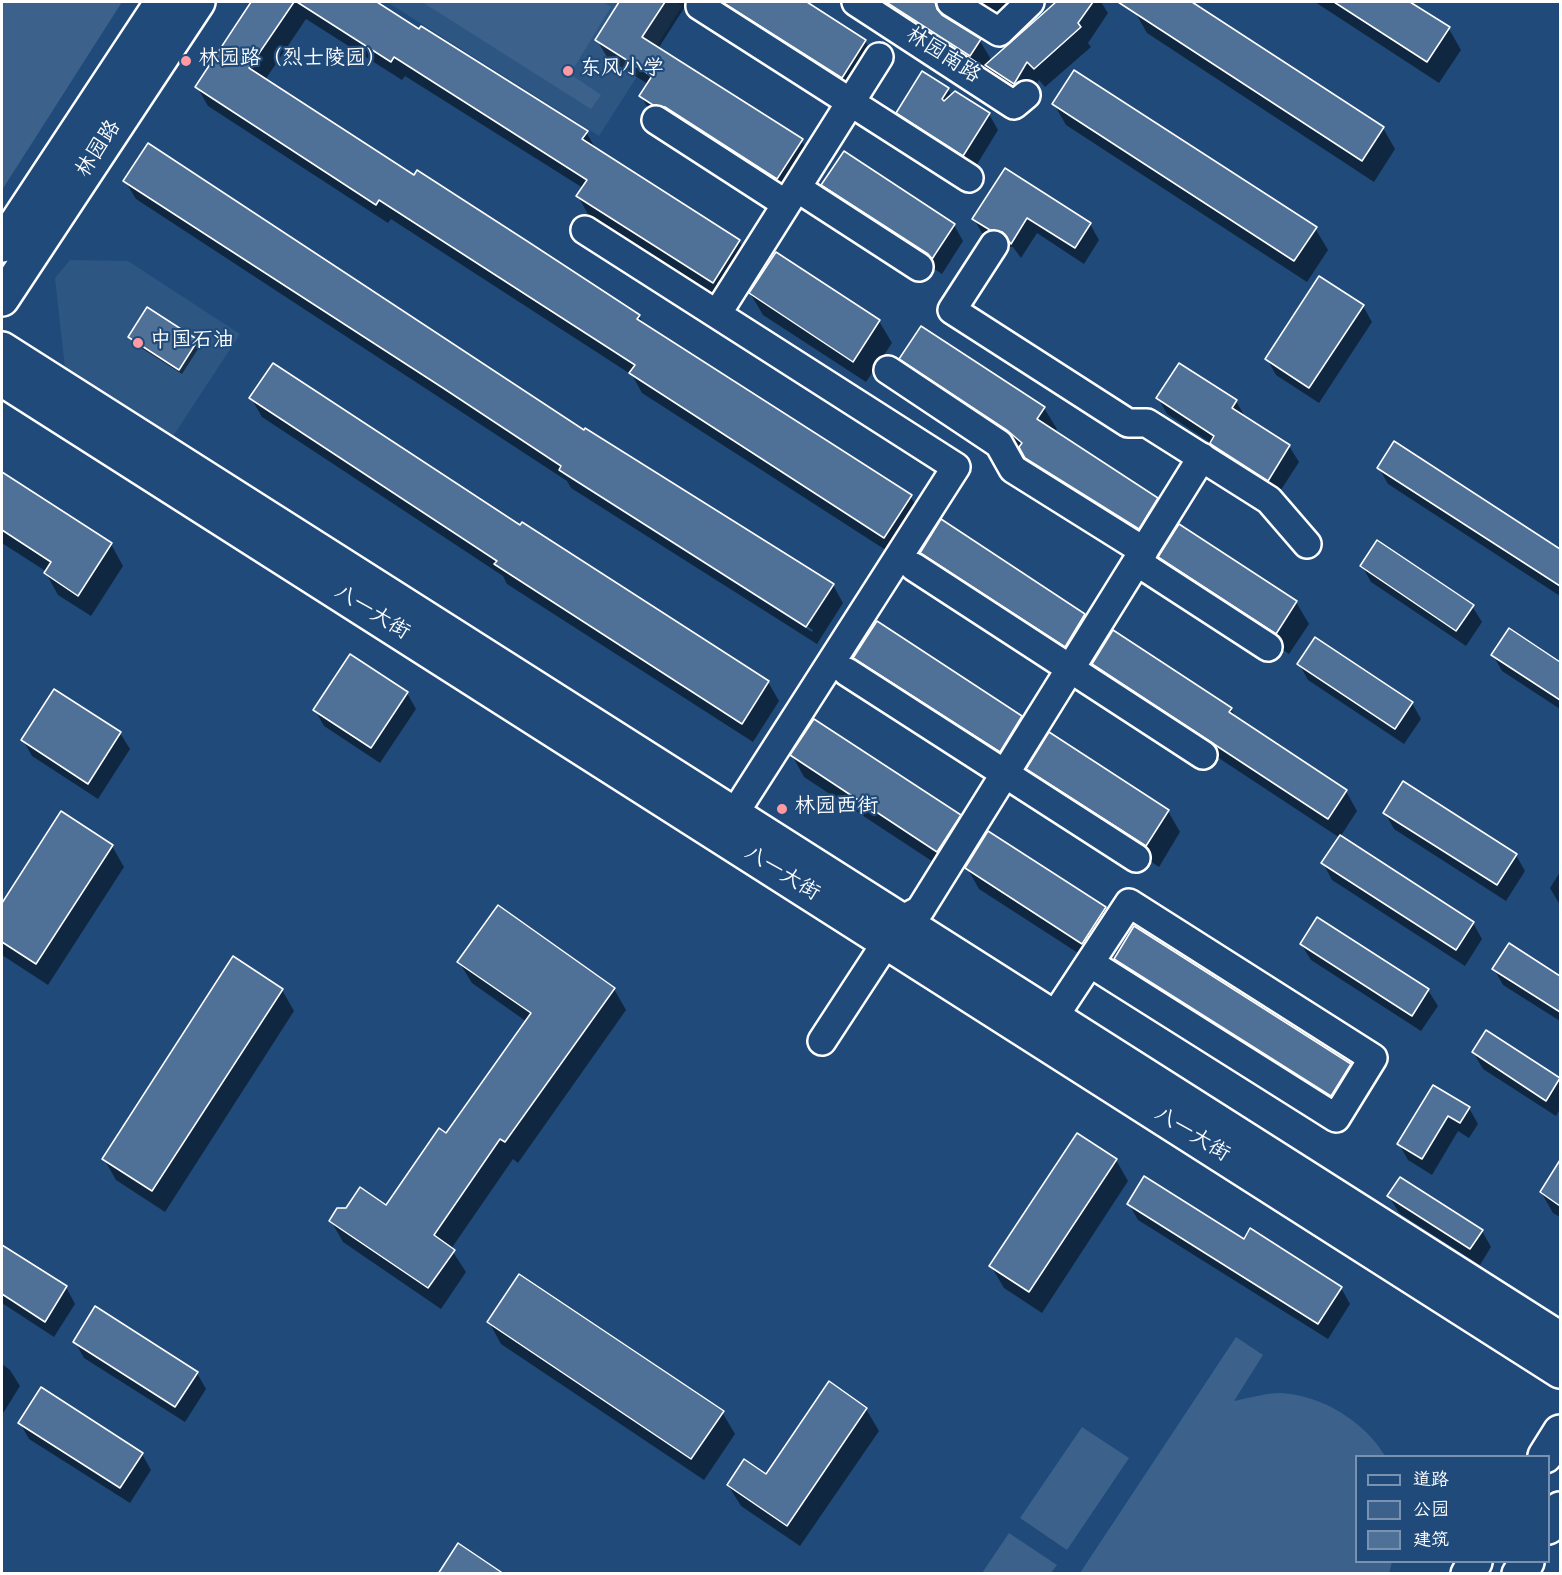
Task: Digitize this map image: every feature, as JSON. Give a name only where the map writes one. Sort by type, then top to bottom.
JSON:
[{"type":"main road","name":"林园路","points":[[2,245],[162,2]]},
{"type":"main road","name":"林园路","points":[[2,300],[198,2]]},
{"type":"main road","name":"八一大街","points":[[2,349],[728,810],[893,931],[1054,1017],[1560,1339]]},
{"type":"main road","name":"八一大街","points":[[2,379],[893,931],[1560,1371]]},
{"type":"main road","points":[[1546,1455],[1560,1432]]},
{"type":"main road","points":[[1550,1524],[1560,1509]]},
{"type":"street","name":"林园南路","points":[[856,2],[1014,105],[1026,95]]},
{"type":"street","points":[[951,2],[999,32],[1030,2]]},
{"type":"street","points":[[700,6],[969,178]]},
{"type":"street","points":[[717,314],[879,57]]},
{"type":"street","points":[[656,120],[919,267]]},
{"type":"street","points":[[585,230],[956,467],[728,810]]},
{"type":"street","points":[[994,245],[952,310],[1128,423],[1147,423],[1269,500],[1307,544]]},
{"type":"street","points":[[888,370],[999,444],[1013,469],[1141,556],[1268,647]]},
{"type":"street","points":[[822,1041],[893,931],[920,910],[1202,458]]},
{"type":"street","points":[[728,810],[882,555]]},
{"type":"street","points":[[915,567],[1203,755]]},
{"type":"street","points":[[847,672],[1136,858]]},
{"type":"street","points":[[1054,1017],[1129,903],[1373,1058],[1336,1118],[1090,963]]},
{"type":"shaded area","name":"东风小学","points":[[387,2],[675,2],[682,6],[599,136]]},
{"type":"shaded area","points":[[70,260],[128,261],[240,334],[168,444],[66,377],[55,278]]},
{"type":"green space","points":[[2,2],[122,2],[2,190]]},
{"type":"green space","points":[[422,2],[603,2],[611,7],[570,74],[601,95],[591,109]]},
{"type":"green space","points":[[1236,1337],[1263,1355],[1234,1401],[1281,1393],[1312,1399],[1341,1412],[1354,1422],[1366,1432],[1384,1455],[1355,1455],[1355,1563],[1392,1563],[1389,1574],[1080,1573]]},
{"type":"green space","points":[[1082,1427],[1129,1458],[1067,1550],[1020,1518]]},
{"type":"green space","points":[[1009,1533],[1057,1565],[1051,1573],[982,1573]]},
{"type":"building","points":[[251,2],[294,2],[249,68],[414,175],[417,170],[640,315],[637,319],[912,495],[884,538],[629,373],[635,365],[379,200],[376,205],[195,87]]},
{"type":"building","points":[[297,2],[377,2],[419,29],[421,26],[588,131],[582,139],[740,240],[713,283],[576,196],[587,180],[394,57],[391,62]]},
{"type":"building","points":[[619,2],[665,2],[642,37],[803,139],[777,179],[665,107],[653,105],[639,96],[652,76],[595,40]]},
{"type":"building","points":[[722,2],[807,2],[866,40],[842,78]]},
{"type":"building","points":[[886,2],[935,2],[942,15],[981,39],[970,56]]},
{"type":"building","points":[[1056,2],[1093,2],[1078,23],[1081,27],[1034,69],[1027,62],[1014,84],[985,65]]},
{"type":"building","points":[[1118,2],[1192,2],[1384,127],[1362,161]]},
{"type":"building","points":[[1334,2],[1410,2],[1450,27],[1427,62]]},
{"type":"building","points":[[1074,70],[1317,227],[1294,261],[1052,104]]},
{"type":"building","points":[[922,71],[949,88],[942,99],[944,101],[955,91],[990,113],[963,156],[896,113]]},
{"type":"building","points":[[148,143],[584,430],[585,428],[834,584],[806,627],[559,470],[561,466],[123,181]]},
{"type":"building","points":[[844,151],[955,224],[932,259],[928,254],[821,185]]},
{"type":"building","points":[[1005,168],[1091,223],[1075,248],[1027,218],[1011,244],[1002,232],[990,230],[972,219]]},
{"type":"building","points":[[776,252],[880,320],[853,362],[749,293]]},
{"type":"building","points":[[1319,276],[1364,305],[1309,388],[1265,359]]},
{"type":"building","points":[[147,307],[198,340],[179,370],[128,337]]},
{"type":"building","points":[[921,326],[1045,407],[1037,419],[1158,498],[1139,529],[1025,458],[1019,447],[1022,443],[1008,431],[899,359]]},
{"type":"building","points":[[273,363],[520,525],[522,522],[769,681],[742,724],[494,564],[497,561],[249,398]]},
{"type":"building","points":[[1179,363],[1237,400],[1232,408],[1290,445],[1268,481],[1212,445],[1210,443],[1214,436],[1156,398]]},
{"type":"building","points":[[1394,441],[1560,549],[1560,586],[1377,468]]},
{"type":"building","points":[[2,472],[112,543],[78,596],[44,573],[51,562],[2,530]]},
{"type":"building","points":[[941,519],[1085,614],[1065,647],[920,553]]},
{"type":"building","points":[[1179,524],[1297,601],[1276,634],[1158,557]]},
{"type":"building","points":[[1377,540],[1474,605],[1456,631],[1360,566]]},
{"type":"building","points":[[877,621],[1022,716],[1000,752],[853,658]]},
{"type":"building","points":[[1509,628],[1560,662],[1560,700],[1491,655]]},
{"type":"building","points":[[1113,630],[1232,708],[1229,712],[1347,790],[1328,819],[1092,664]]},
{"type":"building","points":[[1315,637],[1413,702],[1395,729],[1297,664]]},
{"type":"building","points":[[350,654],[408,692],[371,748],[313,710]]},
{"type":"building","points":[[54,689],[121,732],[88,784],[21,740]]},
{"type":"building","points":[[814,719],[961,815],[937,852],[790,755]]},
{"type":"building","points":[[1049,732],[1169,810],[1146,846],[1026,769]]},
{"type":"building","points":[[1403,781],[1517,854],[1497,885],[1383,813]]},
{"type":"building","points":[[61,811],[113,845],[36,964],[2,942],[2,903]]},
{"type":"building","points":[[988,831],[1106,907],[1082,944],[965,868]]},
{"type":"building","points":[[1340,835],[1474,922],[1456,950],[1321,863]]},
{"type":"building","points":[[498,905],[615,988],[505,1142],[500,1139],[434,1235],[455,1250],[428,1288],[329,1221],[337,1208],[346,1208],[360,1187],[386,1205],[439,1128],[446,1133],[531,1013],[457,962]]},
{"type":"building","points":[[1317,917],[1429,989],[1412,1016],[1300,944]]},
{"type":"building","points":[[1134,926],[1351,1064],[1331,1096],[1114,959]]},
{"type":"building","points":[[1509,943],[1560,976],[1560,1012],[1492,969]]},
{"type":"building","points":[[233,956],[283,989],[152,1191],[102,1159]]},
{"type":"building","points":[[1486,1030],[1560,1078],[1546,1101],[1472,1052]]},
{"type":"building","points":[[1433,1085],[1470,1107],[1460,1123],[1448,1116],[1422,1159],[1397,1144]]},
{"type":"building","points":[[1077,1133],[1117,1159],[1029,1292],[989,1266]]},
{"type":"building","points":[[1560,1160],[1560,1206],[1540,1192]]},
{"type":"building","points":[[1144,1176],[1244,1239],[1250,1228],[1342,1287],[1318,1324],[1127,1204]]},
{"type":"building","points":[[1400,1177],[1483,1230],[1470,1249],[1387,1196]]},
{"type":"building","points":[[2,1245],[67,1286],[45,1322],[2,1294]]},
{"type":"building","points":[[519,1274],[724,1411],[691,1459],[487,1322]]},
{"type":"building","points":[[95,1306],[198,1372],[175,1407],[73,1342]]},
{"type":"building","points":[[829,1381],[867,1408],[787,1526],[727,1485],[744,1459],[766,1474]]},
{"type":"building","points":[[41,1387],[143,1453],[120,1488],[18,1423]]},
{"type":"building","points":[[458,1543],[504,1574],[438,1574]]},
{"type":"place","name":"林园路（烈士陵园）","points":[[186,61]]},
{"type":"place","name":"东风小学","points":[[568,71]]},
{"type":"place","name":"中国石油","points":[[138,343]]},
{"type":"place","name":"林园西街","points":[[782,809]]}]
